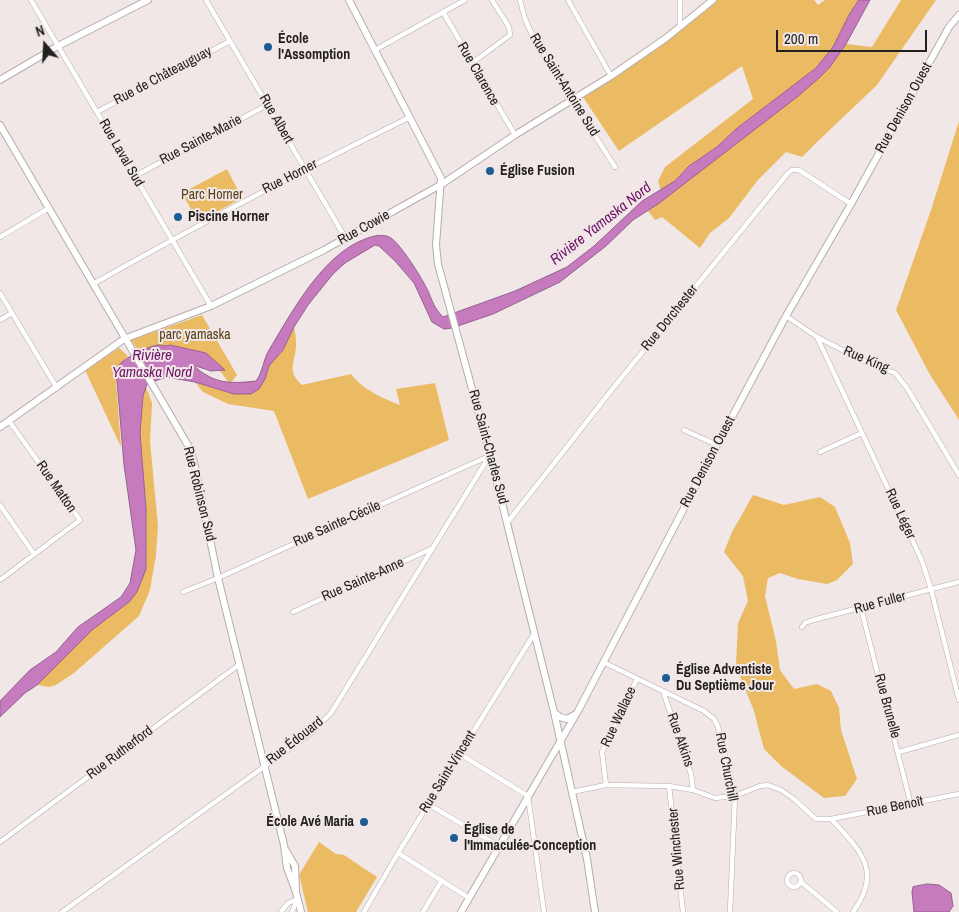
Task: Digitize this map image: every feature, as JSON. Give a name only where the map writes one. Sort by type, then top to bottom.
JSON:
[{"type":"street","name":"Rue Laval Sud","points":[[31,0],[211,306]]},
{"type":"street","points":[[0,80],[58,46],[148,0]]},
{"type":"street","name":"Rue Albert","points":[[206,0],[346,238]]},
{"type":"street","name":"Rue Saint-Charles Sud","points":[[349,0],[441,178],[436,245],[438,264],[451,306],[490,456],[554,712],[588,859],[595,912]]},
{"type":"street","points":[[375,50],[465,0]]},
{"type":"street","points":[[472,63],[510,35],[509,27],[492,0]]},
{"type":"street","name":"Rue Saint-Antoine Sud","points":[[520,0],[525,19],[536,41],[615,167]]},
{"type":"street","points":[[568,0],[611,76]]},
{"type":"street","points":[[680,0],[680,27]]},
{"type":"street","name":"Rue Cowie","points":[[0,427],[114,345],[211,306],[346,238],[442,184],[515,135],[611,76],[680,27],[713,0]]},
{"type":"street","name":"Rue Clarence","points":[[443,12],[515,135]]},
{"type":"street","name":"Rue Denison Ouest","points":[[461,912],[578,710],[786,316],[851,204],[949,27],[959,15]]},
{"type":"street","name":"Rue de Châteauguay","points":[[97,112],[230,41]]},
{"type":"street","name":"Rue Sainte-Marie","points":[[135,176],[267,105]]},
{"type":"street","name":"Rue Horner","points":[[94,284],[172,239],[305,169],[410,117]]},
{"type":"street","name":"Rue Robinson Sud","points":[[0,125],[189,447],[194,462],[218,578],[284,846],[286,868],[297,895],[301,912]]},
{"type":"street","name":"Rue Dorchester","points":[[507,523],[614,387],[788,173],[792,170],[799,170],[851,204]]},
{"type":"street","points":[[0,237],[49,208]]},
{"type":"street","points":[[0,293],[56,388]]},
{"type":"street","points":[[0,320],[12,313]]},
{"type":"street","name":"Rue King","points":[[786,316],[817,338],[870,364],[895,372],[907,388],[959,475]]},
{"type":"street","name":"Rue Léger","points":[[817,338],[922,561],[959,698]]},
{"type":"street","name":"Rue Matton","points":[[0,580],[80,520],[9,421]]},
{"type":"street","points":[[684,430],[717,445]]},
{"type":"street","points":[[820,452],[862,433]]},
{"type":"street","name":"Rue Édouard","points":[[62,912],[311,733],[331,713],[490,456]]},
{"type":"street","name":"Rue Sainte-Cécile","points":[[183,592],[490,456]]},
{"type":"street","points":[[0,505],[34,554]]},
{"type":"street","name":"Rue Sainte-Anne","points":[[293,612],[433,548]]},
{"type":"street","name":"Rue Fuller","points":[[802,627],[813,620],[959,582]]},
{"type":"street","name":"Rue Brunelle","points":[[861,608],[912,805]]},
{"type":"street","name":"Rue Saint-Vincent","points":[[364,912],[428,804],[535,634]]},
{"type":"street","name":"Rue Churchill","points":[[603,662],[704,711],[714,720],[718,727],[735,796],[730,912]]},
{"type":"street","name":"Rue Rutherford","points":[[0,842],[240,664]]},
{"type":"street","name":"Rue Wallace","points":[[606,785],[602,752],[638,679]]},
{"type":"street","name":"Rue Atkins","points":[[663,691],[691,774],[693,790]]},
{"type":"street","points":[[554,712],[560,717],[567,719],[572,717],[578,710]]},
{"type":"street","points":[[899,752],[959,735]]},
{"type":"street","points":[[460,754],[528,796],[544,912]]},
{"type":"street","points":[[572,792],[606,785],[669,786],[693,790],[715,798],[735,796],[760,786],[768,785],[781,790],[794,798],[816,818],[831,819],[853,842],[861,855],[868,874],[864,895],[853,912]]},
{"type":"street","name":"Rue Winchester","points":[[669,786],[682,912]]},
{"type":"street","name":"Rue Benoît","points":[[831,819],[912,805],[959,794]]},
{"type":"street","points":[[428,804],[499,846]]},
{"type":"street","points":[[398,853],[469,898]]},
{"type":"street","points":[[423,912],[442,880]]},
{"type":"street","points":[[801,882],[837,912]]},
{"type":"street","points":[[281,912],[297,895]]},
{"type":"street","points":[[292,912],[297,895]]},
{"type":"green space","points":[[715,0],[814,0],[818,5],[825,0],[859,0],[833,47],[816,68],[736,129],[717,147],[689,166],[675,181],[661,191],[658,181],[665,167],[753,99],[742,66],[619,151],[581,94]]},
{"type":"green space","points":[[901,0],[936,0],[877,85],[802,157],[786,152],[758,180],[729,218],[710,233],[700,248],[662,217],[655,220],[648,211],[830,67],[846,44],[872,47]]},
{"type":"green space","points":[[959,121],[959,420],[929,373],[896,310],[931,210]]},
{"type":"green space","name":"Parc Horner","points":[[227,169],[242,198],[198,222],[182,193]]},
{"type":"green space","name":"parc yamaska","points":[[202,315],[237,375],[230,384],[206,353],[170,345],[139,352],[131,340]]},
{"type":"green space","points":[[294,327],[296,345],[293,372],[302,385],[351,374],[360,384],[387,400],[400,405],[396,389],[435,383],[449,440],[308,499],[274,411],[228,404],[203,392],[195,382],[234,394],[251,394],[259,389],[265,379],[269,366],[283,350]]},
{"type":"green space","points":[[119,348],[128,356],[115,369],[121,447],[85,370]]},
{"type":"green space","points":[[146,387],[152,403],[150,441],[158,526],[156,555],[150,590],[139,616],[74,673],[56,685],[49,687],[37,685],[92,630],[129,602],[146,509],[140,433],[143,396]]},
{"type":"green space","points":[[753,495],[784,505],[820,497],[835,507],[850,543],[853,564],[837,580],[827,584],[798,579],[780,573],[768,578],[765,596],[776,641],[780,670],[794,689],[817,684],[831,691],[839,708],[841,730],[857,779],[845,796],[824,798],[781,766],[764,749],[754,711],[736,666],[738,623],[748,601],[743,576],[724,552],[732,532]]},
{"type":"green space","points":[[319,842],[336,854],[344,855],[377,877],[356,912],[308,912],[299,875]]},
{"type":"water","name":"Rivière Yamaska Nord","points":[[859,0],[870,0],[846,44],[830,67],[819,78],[658,204],[633,220],[606,246],[560,282],[493,314],[444,329],[432,322],[414,283],[395,261],[379,246],[375,245],[345,263],[333,274],[308,305],[294,327],[283,350],[269,366],[265,379],[259,389],[251,394],[234,394],[195,382],[166,377],[147,384],[143,396],[140,433],[146,509],[146,569],[137,592],[129,602],[92,630],[37,685],[25,693],[0,717],[0,701],[30,670],[56,652],[78,627],[121,597],[130,583],[136,550],[124,465],[116,369],[123,361],[147,348],[158,345],[170,345],[206,353],[225,370],[211,371],[193,365],[215,379],[230,382],[256,381],[267,354],[278,335],[298,302],[322,271],[349,247],[375,236],[388,236],[396,242],[417,271],[436,308],[443,317],[515,291],[567,267],[594,246],[642,201],[675,181],[689,166],[717,147],[736,129],[816,68],[833,47]]},
{"type":"water","points":[[927,884],[939,885],[951,893],[953,906],[949,912],[914,912],[913,887]]},
{"type":"place","name":"École l'Assomption","points":[[268,47]]},
{"type":"place","name":"Église Fusion","points":[[490,171]]},
{"type":"place","name":"Piscine Horner","points":[[178,217]]},
{"type":"place","name":"Église Adventiste Du Septième Jour","points":[[666,678]]},
{"type":"place","name":"École Avé Maria","points":[[364,822]]},
{"type":"place","name":"Église de l'Immaculée-Conception","points":[[454,838]]}]
